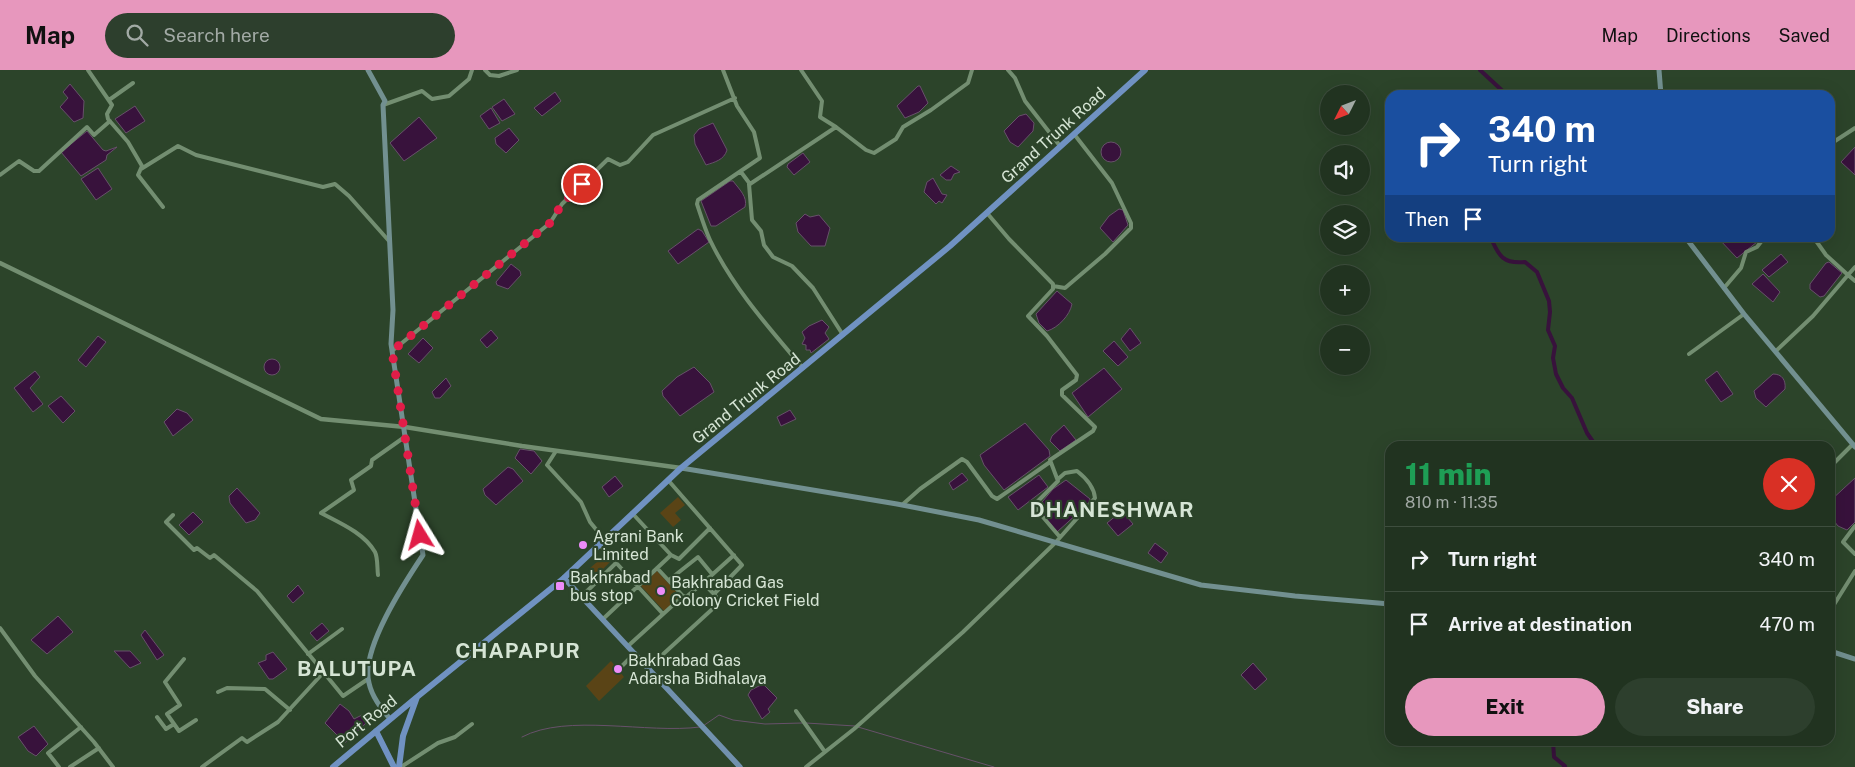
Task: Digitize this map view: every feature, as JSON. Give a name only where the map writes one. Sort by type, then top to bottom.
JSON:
[{"type":"highway","name":"Grand Trunk Road","points":[[417,697],[564,578],[601,541],[681,468],[804,368],[987,213],[1145,70]]},
{"type":"highway","name":"Port Road","points":[[334,767],[417,697]]},
{"type":"highway","points":[[400,767],[403,736],[417,697]]},
{"type":"highway","points":[[376,731],[394,767]]},
{"type":"main road","points":[[366,70],[385,101],[383,105],[393,310],[392,351],[423,555],[390,608],[367,664],[368,679],[376,701],[390,719]]},
{"type":"main road","points":[[1659,70],[1661,90]]},
{"type":"main road","points":[[1689,242],[1744,314],[1854,445]]},
{"type":"main road","points":[[681,468],[902,505],[979,520],[1201,585],[1295,596],[1385,604]]},
{"type":"main road","points":[[564,578],[740,767]]},
{"type":"main road","points":[[1835,653],[1855,659]]},
{"type":"street","points":[[88,70],[112,105],[107,114],[110,121],[128,142],[142,166],[141,170]]},
{"type":"street","points":[[383,105],[422,91],[432,99],[449,96],[469,79],[472,70]]},
{"type":"street","points":[[485,70],[490,75],[499,76],[517,70]]},
{"type":"street","points":[[722,70],[737,106],[754,132],[760,158],[698,200],[697,204],[710,240],[732,277],[760,316],[804,368]]},
{"type":"street","points":[[801,70],[822,101],[820,117],[866,150],[874,153],[896,138],[903,127],[931,110],[968,83],[972,70]]},
{"type":"street","points":[[1008,70],[1015,78],[1025,101],[1060,146]]},
{"type":"street","points":[[108,100],[133,83]]},
{"type":"street","points":[[392,351],[550,223],[562,204],[608,158],[620,165],[628,162],[652,135],[735,98]]},
{"type":"street","points":[[0,175],[19,161],[34,172],[39,171],[87,127],[94,135],[110,121]]},
{"type":"street","points":[[749,184],[836,127]]},
{"type":"street","points":[[1835,141],[1855,128]]},
{"type":"street","points":[[987,213],[1053,286],[1065,288],[1076,280],[1131,228],[1128,214],[1112,183],[1074,134]]},
{"type":"street","points":[[163,207],[138,175],[141,170],[178,146],[196,155],[323,188],[335,184],[350,196],[389,241]]},
{"type":"street","points":[[741,172],[749,184],[752,220],[761,231],[764,245],[774,258],[792,266],[812,288],[843,335]]},
{"type":"street","points":[[1724,288],[1741,268],[1746,252],[1757,247],[1761,242]]},
{"type":"street","points":[[1817,242],[1826,255],[1855,281]]},
{"type":"street","points":[[0,263],[321,419],[405,427],[556,451],[681,468]]},
{"type":"street","points":[[1776,351],[1813,316],[1855,267]]},
{"type":"street","points":[[902,505],[920,488],[962,459],[967,462],[992,496],[997,499],[1095,430],[1090,422],[1062,395],[1062,390],[1076,380],[1074,372],[1048,336],[1028,316],[1053,286]]},
{"type":"street","points":[[1689,354],[1744,314]]},
{"type":"street","points":[[378,575],[376,553],[368,544],[355,532],[321,513],[354,490],[351,480],[371,466],[372,460],[406,436]]},
{"type":"street","points":[[1835,462],[1854,445]]},
{"type":"street","points":[[556,451],[547,465],[581,502],[590,522],[616,563],[663,614]]},
{"type":"street","points":[[1050,462],[1058,479]]},
{"type":"street","points":[[806,767],[854,729],[963,632],[1056,542],[1059,536],[1095,498],[1095,492],[1088,481],[1077,471],[1065,473],[1058,479],[1037,501],[1035,507],[1059,536]]},
{"type":"street","points":[[668,480],[734,555],[742,567],[714,594]]},
{"type":"street","points":[[632,513],[671,555],[679,559],[710,528]]},
{"type":"street","points":[[173,515],[166,522],[194,550],[197,548],[210,558],[214,555],[257,590],[323,674],[343,696],[368,679]]},
{"type":"street","points":[[1855,526],[1842,542],[1855,554]]},
{"type":"street","points":[[603,619],[671,555]]},
{"type":"street","points":[[628,646],[683,596],[686,597],[734,555]]},
{"type":"street","points":[[669,580],[698,557],[712,574]]},
{"type":"street","points":[[582,596],[616,563]]},
{"type":"street","points":[[657,568],[683,596]]},
{"type":"street","points":[[1835,603],[1855,571]]},
{"type":"street","points":[[648,668],[720,602],[703,583]]},
{"type":"street","points":[[0,628],[35,676],[81,727],[113,767]]},
{"type":"street","points":[[308,654],[342,629]]},
{"type":"street","points":[[620,668],[635,653]]},
{"type":"street","points":[[184,659],[165,682],[180,705],[167,714],[179,731],[196,720]]},
{"type":"street","points":[[202,767],[242,738],[247,742],[269,730],[323,674]]},
{"type":"street","points":[[218,692],[226,688],[266,689],[290,710]]},
{"type":"street","points":[[796,712],[825,752]]},
{"type":"street","points":[[157,717],[166,729],[174,724]]},
{"type":"street","points":[[400,767],[440,741],[455,737],[472,724]]},
{"type":"street","points":[[59,767],[48,753],[81,727]]},
{"type":"street","points":[[70,767],[99,748]]},
{"type":"shaded area","points":[[70,84],[84,101],[83,118],[74,122],[60,107],[68,98],[63,92]]},
{"type":"shaded area","points":[[920,86],[928,103],[919,112],[905,118],[897,106]]},
{"type":"shaded area","points":[[555,92],[561,101],[542,116],[534,108]]},
{"type":"shaded area","points":[[504,99],[515,114],[502,121],[492,107]]},
{"type":"shaded area","points":[[135,106],[145,121],[126,133],[115,119]]},
{"type":"shaded area","points":[[491,108],[500,123],[489,129],[480,116]]},
{"type":"shaded area","points":[[1026,114],[1034,123],[1033,131],[1018,147],[1010,142],[1004,131],[1019,116]]},
{"type":"shaded area","points":[[419,117],[437,138],[404,161],[390,143]]},
{"type":"shaded area","points":[[713,123],[727,150],[716,162],[706,165],[695,144],[694,135],[699,129]]},
{"type":"shaded area","points":[[509,128],[519,140],[506,153],[496,144],[495,138]]},
{"type":"shaded area","points":[[87,131],[103,150],[106,151],[117,147],[107,155],[106,160],[81,176],[61,152]]},
{"type":"shaded area","points":[[1111,142],[1118,145],[1121,152],[1118,159],[1111,162],[1104,159],[1101,152],[1104,145]]},
{"type":"shaded area","points":[[1855,147],[1855,175],[1841,162]]},
{"type":"shaded area","points":[[803,153],[810,162],[794,175],[787,167],[788,164]]},
{"type":"shaded area","points":[[951,166],[960,172],[954,174],[951,180],[946,180],[940,175]]},
{"type":"shaded area","points":[[98,168],[112,189],[96,200],[81,179]]},
{"type":"shaded area","points":[[933,178],[942,194],[947,195],[942,203],[939,201],[936,204],[924,192],[927,182]]},
{"type":"shaded area","points":[[730,181],[733,181],[742,193],[746,203],[745,207],[716,226],[711,226],[701,201]]},
{"type":"shaded area","points":[[1119,209],[1123,210],[1128,225],[1113,242],[1100,228],[1109,216]]},
{"type":"shaded area","points":[[805,214],[810,217],[819,215],[830,228],[825,246],[811,246],[798,232],[796,223]]},
{"type":"shaded area","points":[[698,229],[702,231],[709,242],[678,264],[668,251]]},
{"type":"shaded area","points":[[1722,242],[1757,242],[1737,258]]},
{"type":"shaded area","points":[[1781,254],[1788,262],[1769,277],[1762,270]]},
{"type":"shaded area","points":[[1829,262],[1842,273],[1824,296],[1820,297],[1810,289],[1810,284],[1826,263]]},
{"type":"shaded area","points":[[511,264],[520,271],[521,275],[508,289],[497,285],[496,282]]},
{"type":"shaded area","points":[[1763,274],[1780,292],[1773,302],[1752,284]]},
{"type":"shaded area","points":[[1057,291],[1072,304],[1063,320],[1047,331],[1039,323],[1036,314]]},
{"type":"shaded area","points":[[822,320],[829,327],[825,333],[829,339],[811,353],[810,350],[806,350],[806,345],[802,344],[805,338],[802,332],[809,326]]},
{"type":"shaded area","points":[[1130,328],[1141,343],[1130,351],[1121,339]]},
{"type":"shaded area","points":[[491,330],[498,338],[487,348],[480,340]]},
{"type":"shaded area","points":[[98,336],[106,342],[86,367],[78,360]]},
{"type":"shaded area","points":[[423,338],[433,348],[419,363],[408,354]]},
{"type":"shaded area","points":[[1114,341],[1128,357],[1118,366],[1103,351]]},
{"type":"shaded area","points":[[269,359],[275,359],[280,364],[278,373],[269,375],[264,370],[264,364]]},
{"type":"shaded area","points":[[694,367],[710,383],[714,392],[680,416],[663,396],[662,391],[677,377]]},
{"type":"shaded area","points":[[1104,368],[1122,389],[1088,417],[1072,393]]},
{"type":"shaded area","points":[[35,371],[40,377],[30,388],[43,404],[33,412],[14,388]]},
{"type":"shaded area","points":[[1717,371],[1733,394],[1721,402],[1705,380]]},
{"type":"shaded area","points":[[1773,374],[1783,378],[1785,389],[1766,407],[1756,398],[1754,391]]},
{"type":"shaded area","points":[[446,378],[451,386],[440,398],[435,398],[432,392]]},
{"type":"shaded area","points":[[61,396],[75,411],[63,423],[48,406]]},
{"type":"shaded area","points":[[177,409],[187,413],[193,420],[173,436],[164,422]]},
{"type":"shaded area","points":[[790,410],[796,419],[781,426],[777,417]]},
{"type":"shaded area","points":[[1025,423],[1049,450],[1050,456],[1004,490],[984,465],[980,455]]},
{"type":"shaded area","points":[[1064,425],[1076,440],[1060,451],[1050,441],[1052,436]]},
{"type":"shaded area","points":[[520,449],[534,451],[542,461],[531,474],[515,458]]},
{"type":"shaded area","points":[[508,467],[513,469],[523,481],[496,505],[485,495],[483,489]]},
{"type":"shaded area","points":[[962,473],[968,480],[953,490],[949,483]]},
{"type":"shaded area","points":[[1039,475],[1048,487],[1018,510],[1008,497]]},
{"type":"shaded area","points":[[615,476],[623,486],[609,497],[602,487]]},
{"type":"shaded area","points":[[1855,478],[1855,522],[1847,530],[1838,526],[1835,522],[1835,496]]},
{"type":"shaded area","points":[[1066,480],[1090,499],[1089,503],[1057,532],[1037,508],[1053,489]]},
{"type":"shaded area","points":[[237,488],[260,513],[255,520],[246,523],[230,503],[229,496]]},
{"type":"shaded area","points":[[678,497],[685,505],[675,513],[681,520],[673,527],[660,513]]},
{"type":"shaded area","points":[[1122,511],[1133,524],[1118,536],[1107,523]]},
{"type":"shaded area","points":[[193,512],[203,522],[189,535],[179,525]]},
{"type":"shaded area","points":[[1155,543],[1168,553],[1161,563],[1148,553]]},
{"type":"shaded area","points":[[604,556],[610,562],[597,575],[590,568]]},
{"type":"shaded area","name":"Bakhrabad Gas Colony Cricket Field","points":[[657,571],[680,596],[664,611],[641,586]]},
{"type":"shaded area","points":[[298,585],[304,593],[293,603],[287,596]]},
{"type":"shaded area","points":[[58,616],[73,632],[47,654],[31,640]]},
{"type":"shaded area","points":[[322,623],[329,631],[317,641],[310,633]]},
{"type":"shaded area","points":[[145,630],[164,655],[157,660],[141,635]]},
{"type":"shaded area","points":[[114,651],[130,651],[141,663],[130,668]]},
{"type":"shaded area","points":[[273,652],[287,669],[273,679],[269,679],[258,663],[266,660],[266,655]]},
{"type":"shaded area","points":[[611,661],[624,677],[599,701],[586,686]]},
{"type":"shaded area","points":[[1253,663],[1267,679],[1255,690],[1241,675]]},
{"type":"shaded area","points":[[763,684],[777,698],[768,709],[770,712],[762,719],[748,695],[751,690]]},
{"type":"shaded area","points":[[340,704],[349,711],[354,719],[364,714],[368,721],[345,743],[325,723]]},
{"type":"shaded area","points":[[34,726],[48,744],[36,756],[28,751],[18,737]]},
{"type":"waterway","points":[[1480,70],[1502,90]]},
{"type":"waterway","points":[[1493,242],[1503,258],[1512,262],[1525,262],[1537,272],[1549,301],[1548,330],[1555,346],[1553,358],[1556,374],[1563,388],[1572,398],[1587,433],[1593,441]]},
{"type":"waterway","points":[[703,726],[719,715],[733,720],[765,724],[802,723]]},
{"type":"waterway","points":[[806,723],[855,726]]},
{"type":"waterway","points":[[522,737],[540,730],[561,726],[700,727]]},
{"type":"waterway","points":[[858,727],[994,767]]},
{"type":"waterway","points":[[1553,746],[1554,757],[1564,767]]},
{"type":"place","name":"Agrani Bank Limited","points":[[583,545]]},
{"type":"place","name":"Bakhrabad bus stop","points":[[560,586]]},
{"type":"place","name":"Bakhrabad Gas Colony Cricket Field","points":[[661,591]]},
{"type":"place","name":"Bakhrabad Gas Adarsha Bidhalaya","points":[[618,669]]},
{"type":"district","name":"DHANESHWAR","points":[[1112,510]]},
{"type":"district","name":"CHAPAPUR","points":[[518,651]]},
{"type":"district","name":"BALUTUPA","points":[[357,669]]},
{"type":"route","points":[[420,535],[392,351],[550,223],[562,204],[582,184]]}]
